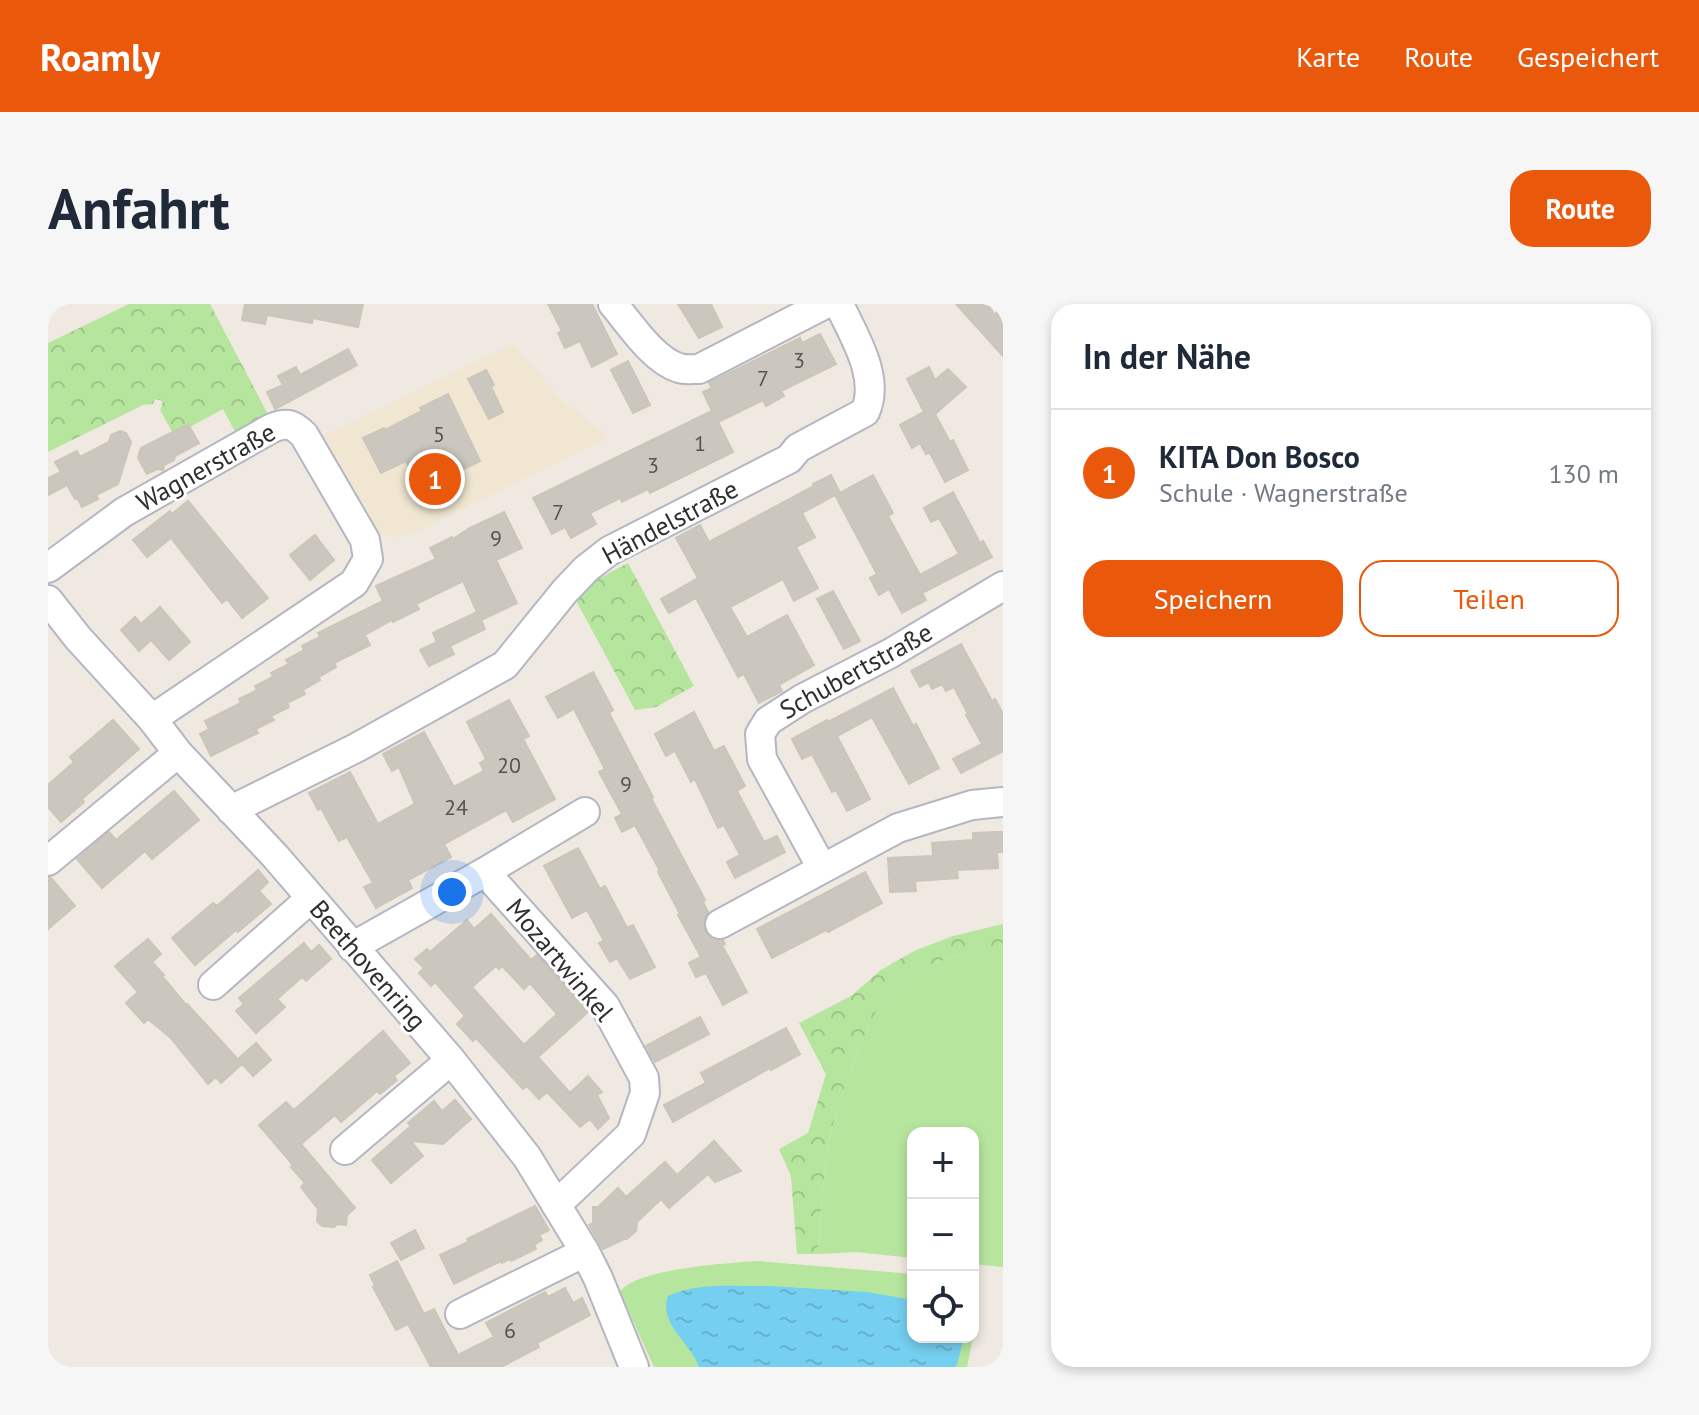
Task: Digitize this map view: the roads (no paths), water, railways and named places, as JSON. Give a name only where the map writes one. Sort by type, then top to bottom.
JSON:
[{"type":"street","points":[[613,304],[648,347],[682,369],[699,369],[825,304]]},
{"type":"street","name":"Händelstraße","points":[[231,810],[356,748],[505,665],[565,591],[609,551],[789,459],[798,448],[865,412],[870,391],[868,374],[839,304]]},
{"type":"street","name":"Wagnerstraße","points":[[48,568],[124,512],[272,428],[283,424],[295,427],[304,435],[365,540],[368,559],[354,583],[152,719]]},
{"type":"street","name":"Schubertstraße","points":[[822,868],[762,759],[760,734],[768,721],[1003,586]]},
{"type":"street","name":"Beethovenring","points":[[48,600],[178,753],[275,856],[451,1060],[527,1157],[585,1252],[634,1367]]},
{"type":"street","points":[[48,861],[178,753]]},
{"type":"street","points":[[720,924],[898,828],[972,805],[1003,802]]},
{"type":"street","name":"Mozartwinkel","points":[[352,947],[585,812]]},
{"type":"street","name":"Mozartwinkel","points":[[485,872],[605,1006],[644,1078],[645,1093],[631,1134],[556,1205]]},
{"type":"street","points":[[213,985],[311,898]]},
{"type":"street","points":[[345,1150],[451,1060]]},
{"type":"street","points":[[460,1314],[585,1252]]},
{"type":"water","points":[[718,1286],[867,1292],[907,1299],[907,1343],[962,1343],[957,1365],[699,1367],[671,1325],[666,1306],[668,1296],[692,1288]]},
{"type":"place","name":"KITA Don Bosco","points":[[435,479]]}]
